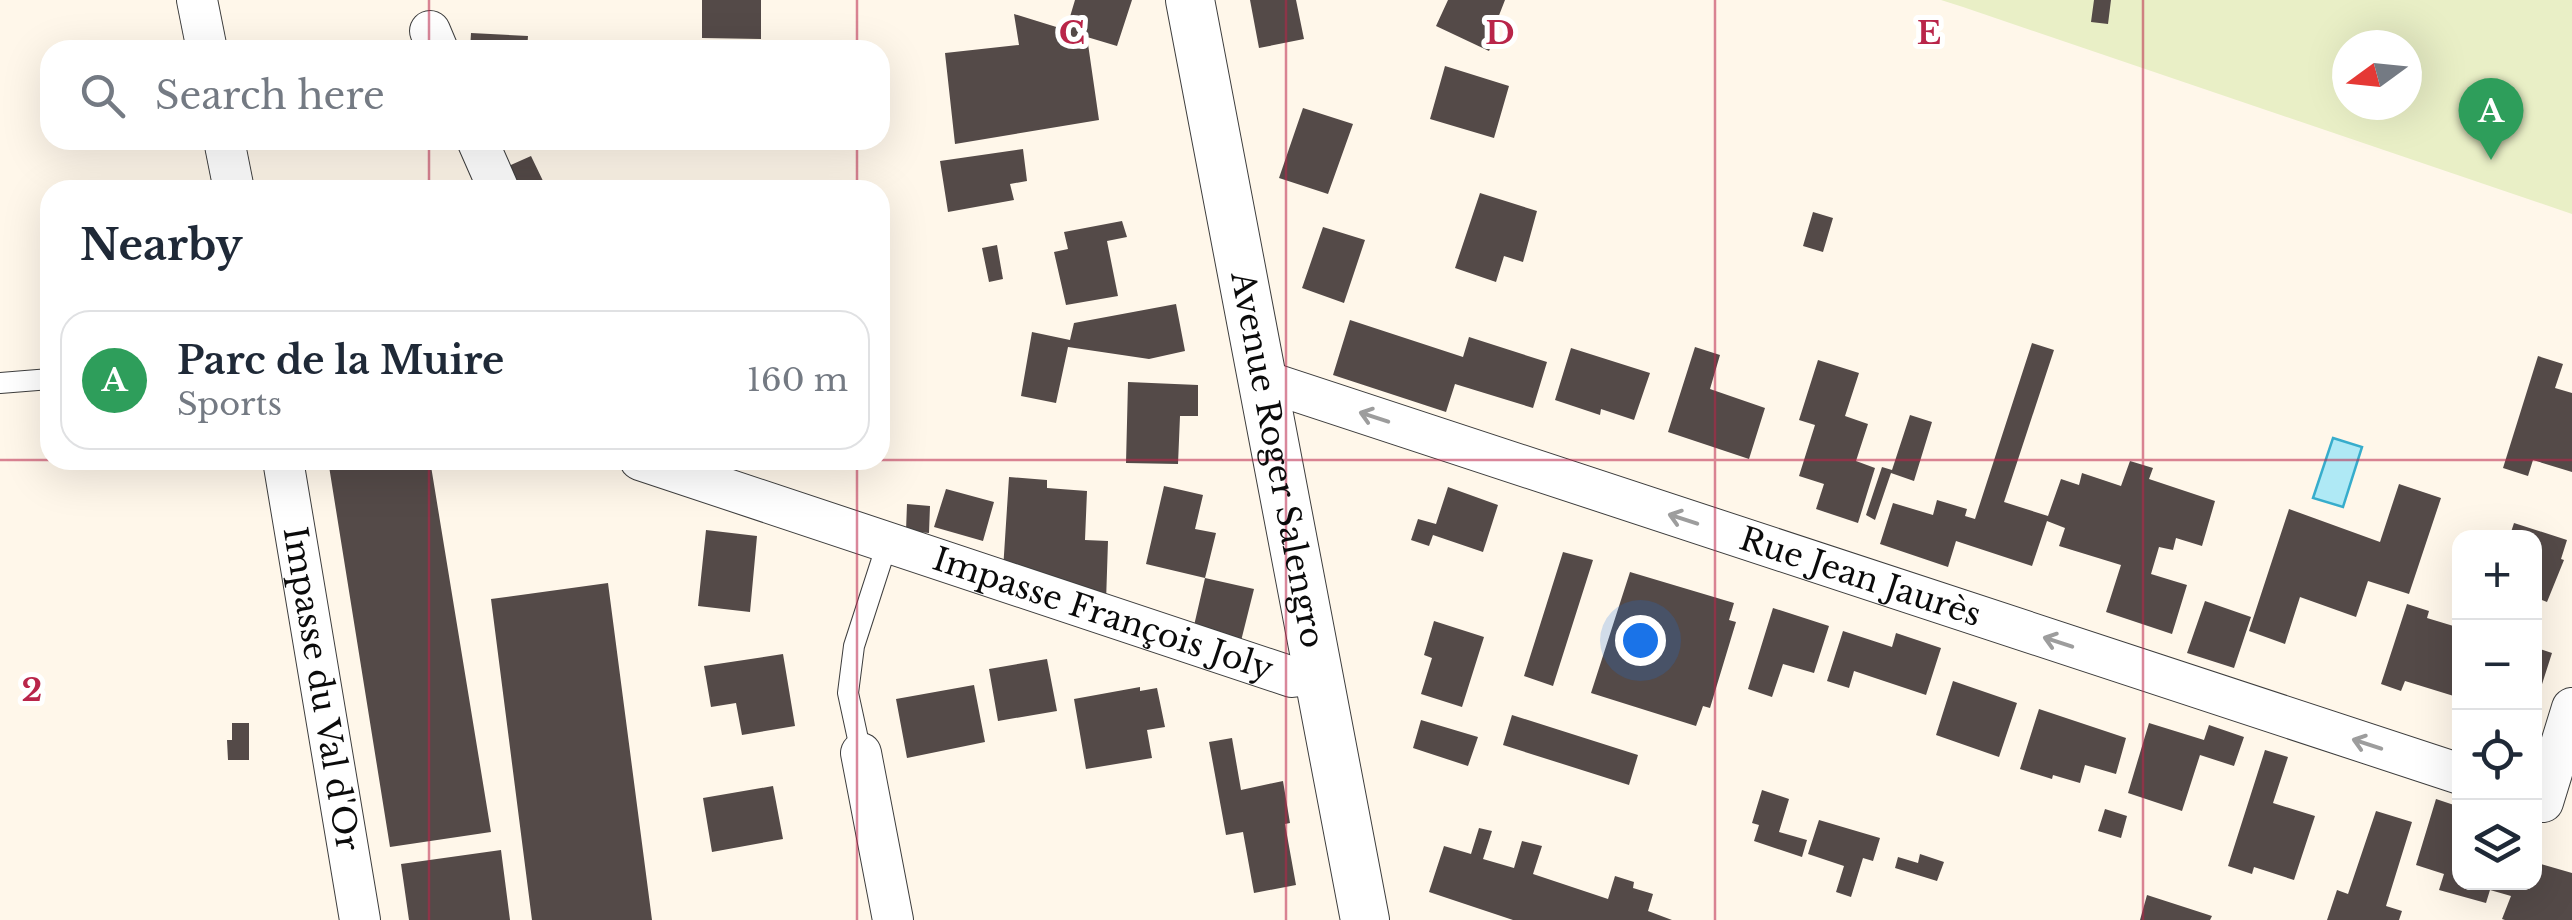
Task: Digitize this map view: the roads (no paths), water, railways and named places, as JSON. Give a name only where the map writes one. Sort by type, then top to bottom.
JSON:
[{"type":"street","points":[[197,0],[205,40]]},
{"type":"street","name":"Avenue Roger Salengro","points":[[1190,0],[1365,920]]},
{"type":"street","points":[[226,150],[232,180]]},
{"type":"street","points":[[481,150],[495,180]]},
{"type":"street","name":"Rue Jean Jaurès","points":[[1262,380],[2452,771]]},
{"type":"street","name":"Impasse du Val d'Or","points":[[286,470],[360,920]]},
{"type":"street","name":"Impasse François Joly","points":[[669,470],[1292,677],[1318,674]]},
{"type":"street","points":[[2550,804],[2572,708]]},
{"type":"street","points":[[861,753],[893,920]]},
{"type":"lane","points":[[0,383],[40,381]]},
{"type":"lane","name":"Impasse François Joly","points":[[861,753],[848,693],[854,646],[887,544]]},
{"type":"water","points":[[2333,438],[2362,447],[2343,507],[2313,498]]},
{"type":"place","name":"Parc de la Muire","points":[[2491,160]]}]
